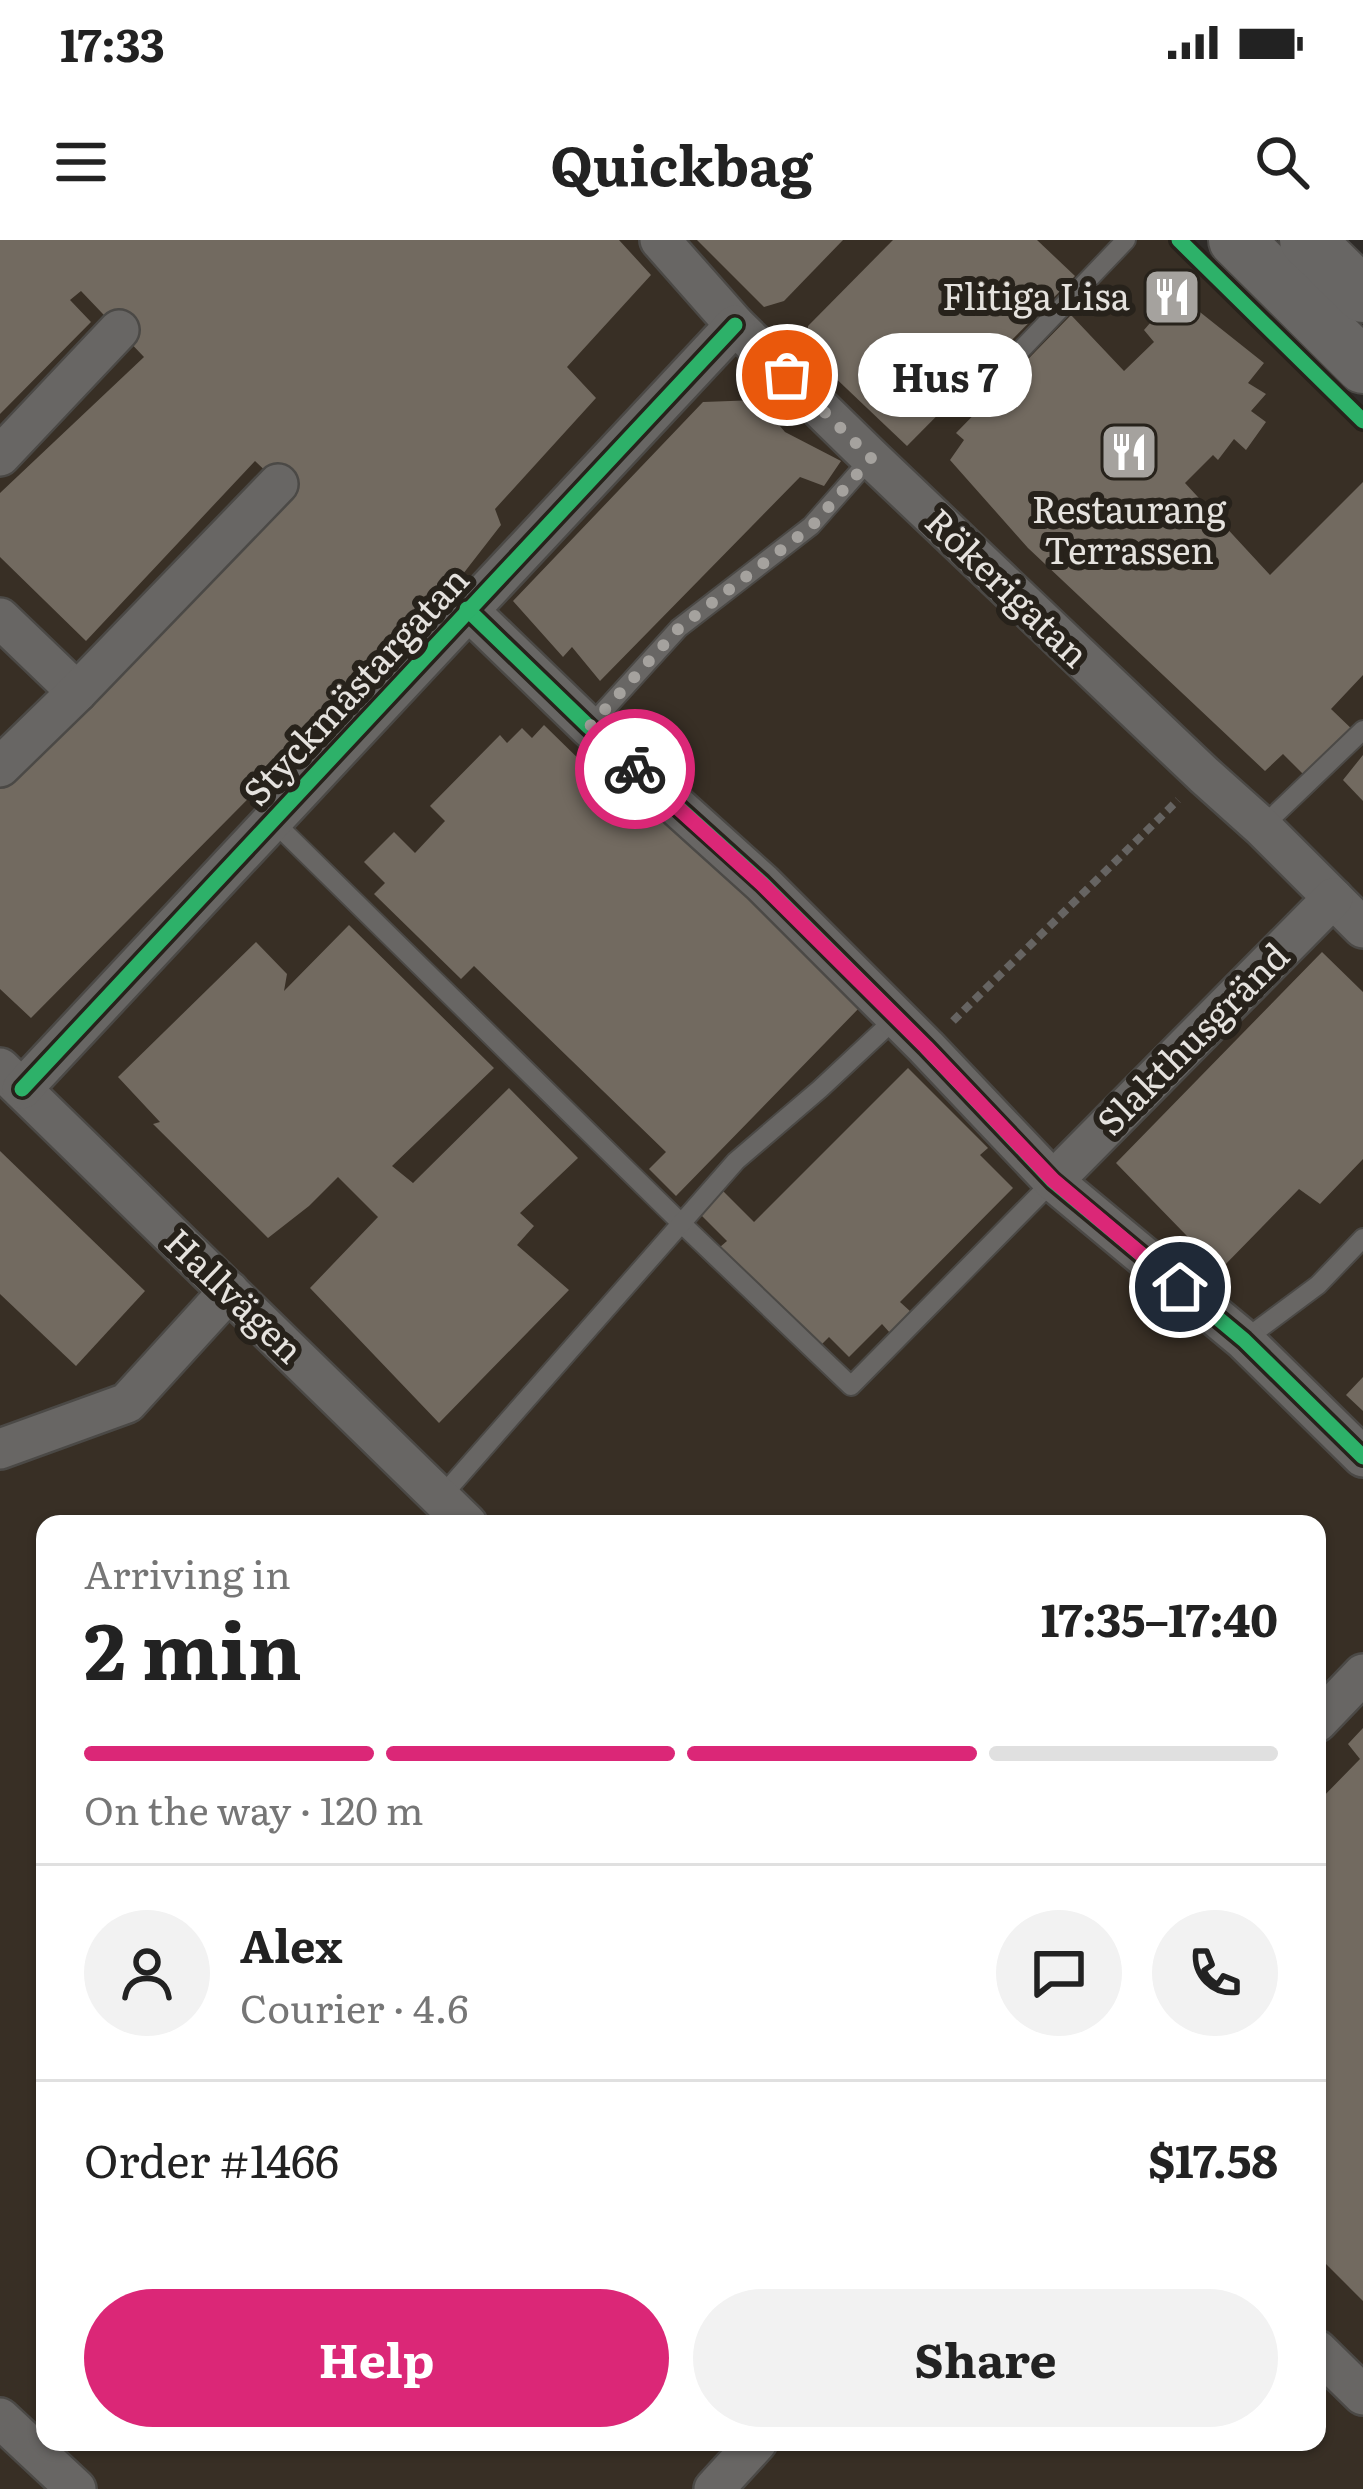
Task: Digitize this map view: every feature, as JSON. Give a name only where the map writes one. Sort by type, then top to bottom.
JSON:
[{"type":"main road","points":[[1236,240],[1363,366]]},
{"type":"main road","points":[[1307,240],[1363,295]]},
{"type":"street","name":"Rökerigatan","points":[[660,240],[735,325],[1363,928]]},
{"type":"street","name":"Styckmästargatan","points":[[11,1079],[273,821],[735,325]]},
{"type":"street","points":[[0,455],[118,330]]},
{"type":"street","points":[[0,767],[278,484]]},
{"type":"street","points":[[467,609],[762,884],[1053,1180],[1244,1340],[1363,1457]]},
{"type":"street","points":[[0,618],[77,692]]},
{"type":"street","name":"Slakthusgränd","points":[[1053,1180],[1333,898]]},
{"type":"street","name":"Hallvägen","points":[[11,1079],[454,1510]]},
{"type":"street","points":[[0,1449],[127,1403],[229,1291]]},
{"type":"street","points":[[1326,1713],[1363,1674]]},
{"type":"street","points":[[1326,2359],[1363,2395]]},
{"type":"street","points":[[0,2418],[76,2489]]},
{"type":"street","points":[[714,2489],[749,2451]]},
{"type":"lane","points":[[975,398],[1126,240]]},
{"type":"lane","points":[[589,727],[679,628],[812,526],[871,458]]},
{"type":"lane","points":[[1262,827],[1363,730]]},
{"type":"lane","points":[[273,821],[851,1386],[1053,1180]]},
{"type":"lane","points":[[454,1510],[681,1223],[736,1162],[896,1018]]},
{"type":"lane","points":[[1244,1340],[1318,1285],[1363,1238]]},
{"type":"path","points":[[926,1047],[1204,775]]},
{"type":"shaded area","points":[[0,240],[1189,240],[1363,409],[1363,2489],[0,2489]]},
{"type":"building","points":[[0,240],[619,240],[651,275],[567,367],[596,398],[495,509],[501,525],[435,610],[31,1018],[0,989],[0,782],[42,752],[294,498],[255,461],[86,641],[0,557],[0,493],[144,357],[81,291],[70,300],[91,322],[0,414]]},
{"type":"building","points":[[697,240],[843,240],[784,301],[764,307]]},
{"type":"building","points":[[893,240],[1037,240],[1075,276],[907,446],[807,351],[808,326]]},
{"type":"building","points":[[1176,293],[1264,363],[1248,383],[1266,394],[1251,411],[1266,422],[1246,450],[1234,439],[1218,460],[1213,455],[1185,483],[1270,575],[1363,482],[1363,675],[1331,709],[1356,733],[1308,779],[1283,754],[1265,771],[1028,548],[950,460],[964,440],[956,433],[1071,315],[1124,371],[1154,342],[1144,330]]},
{"type":"building","points":[[758,400],[785,432],[841,461],[824,486],[800,477],[600,681],[572,647],[563,657],[513,601],[703,402]]},
{"type":"building","points":[[544,725],[589,769],[604,754],[862,1005],[676,1196],[649,1169],[666,1152],[474,966],[461,979],[374,894],[385,883],[364,862],[394,832],[415,853],[445,821],[430,806],[500,735],[507,743],[522,728],[532,738]]},
{"type":"building","points":[[1363,755],[1363,801],[1343,780]]},
{"type":"building","points":[[349,925],[494,1068],[392,1166],[413,1183],[509,1088],[578,1158],[520,1213],[534,1226],[517,1245],[569,1290],[439,1423],[310,1288],[378,1217],[338,1177],[268,1238],[153,1124],[160,1122],[118,1077],[256,942],[287,974],[284,991]]},
{"type":"building","points":[[1322,952],[1363,992],[1363,1159],[1320,1204],[1299,1189],[1220,1270],[1116,1163]]},
{"type":"building","points":[[908,1068],[988,1148],[980,1155],[1013,1188],[900,1302],[911,1312],[890,1333],[882,1324],[849,1357],[829,1337],[820,1346],[720,1247],[727,1241],[700,1214],[723,1191],[754,1222]]},
{"type":"building","points":[[0,1151],[145,1291],[76,1366],[0,1294]]},
{"type":"building","points":[[1363,1377],[1363,1411],[1346,1395]]},
{"type":"building","points":[[1363,1728],[1363,2301],[1326,2264],[1326,1794],[1360,1759],[1348,1744]]},
{"type":"cycle path","points":[[1179,240],[1363,421]]},
{"type":"cycle path","points":[[22,1089],[735,325]]},
{"type":"cycle path","points":[[467,609],[762,883],[1053,1181],[1244,1340],[1363,1457]]},
{"type":"way so far","points":[[635,769],[589,727],[679,628],[812,526],[871,458],[787,375]]},
{"type":"place","name":"Flitiga Lisa","points":[[1172,297]]},
{"type":"place","name":"Hus 7","points":[[787,375]]},
{"type":"place","name":"Restaurang Terrassen","points":[[1129,452]]},
{"type":"route","points":[[635,769],[762,884],[1053,1180],[1180,1287]]}]
